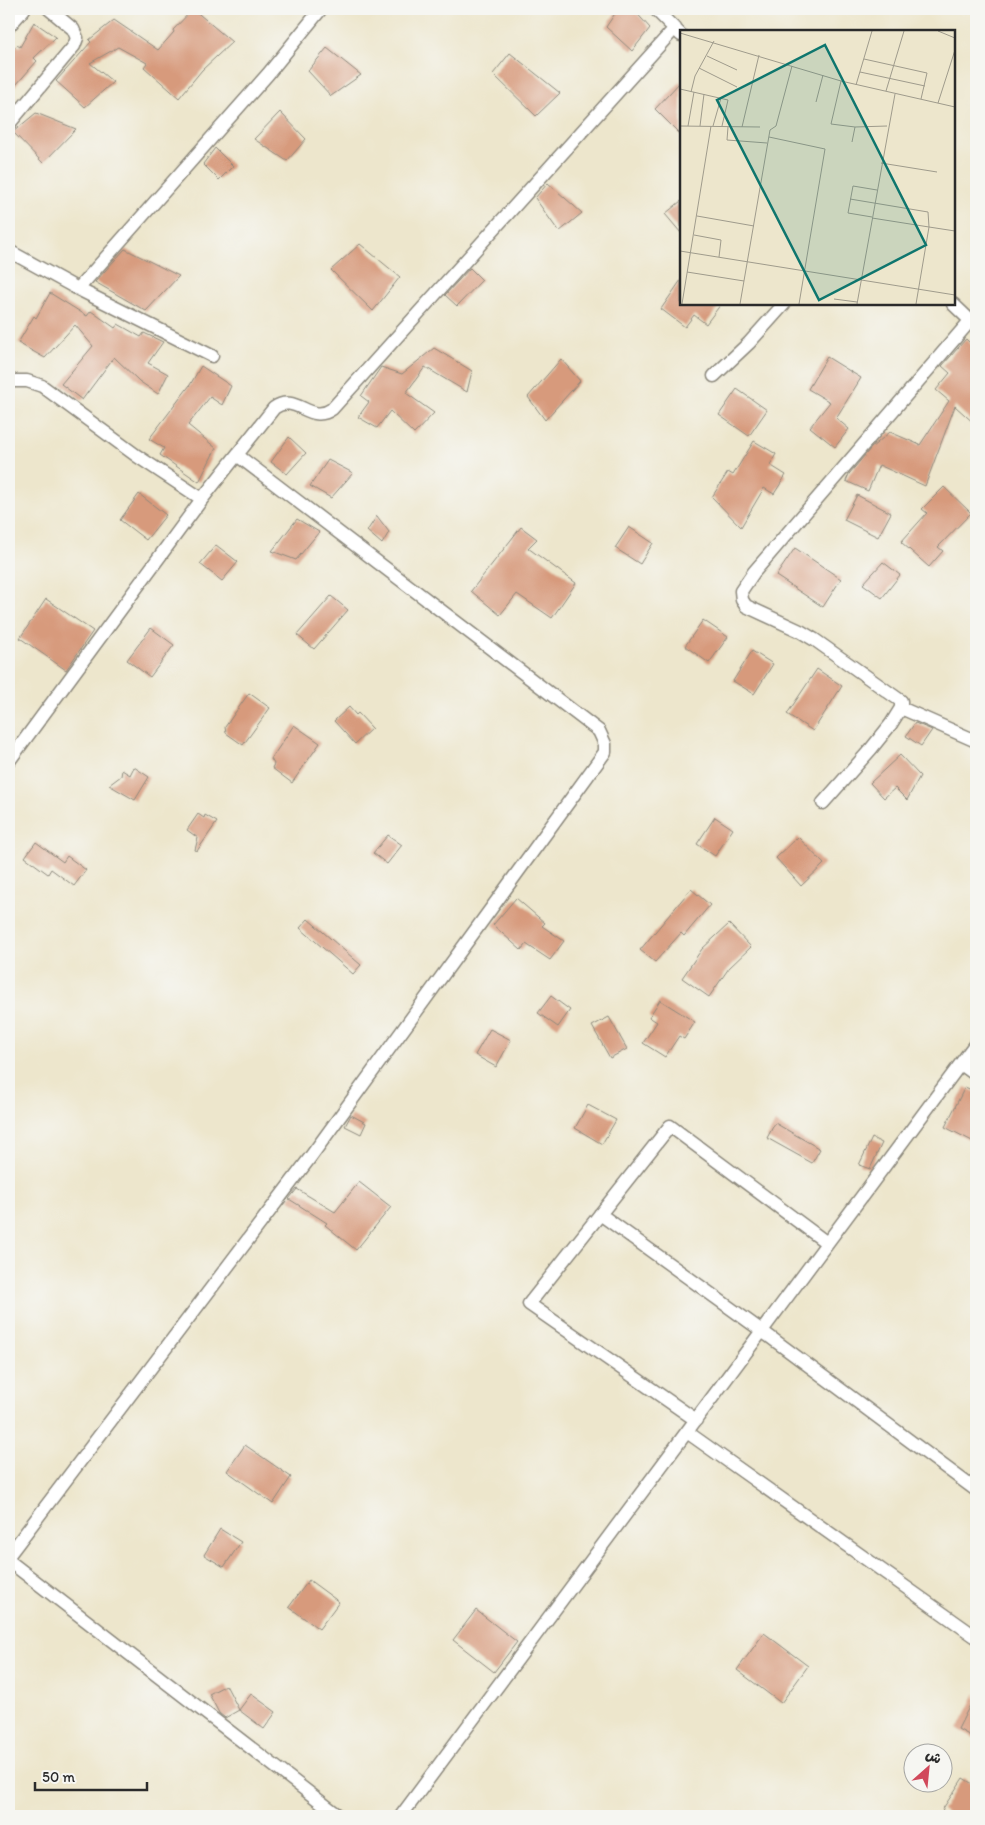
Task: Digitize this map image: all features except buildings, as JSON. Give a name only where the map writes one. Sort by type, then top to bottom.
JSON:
[{"type":"street","points":[[9,26],[24,9]]},
{"type":"street","points":[[9,124],[74,46],[77,38],[72,29],[49,9]]},
{"type":"street","points":[[78,289],[268,74],[321,9]]},
{"type":"street","points":[[9,761],[202,499],[274,408],[280,404],[287,403],[319,415],[323,415],[332,409],[678,32],[655,9]]},
{"type":"street","points":[[9,251],[78,289],[212,356]]},
{"type":"street","points":[[714,376],[749,343],[783,305]]},
{"type":"street","points":[[823,803],[871,750],[902,708],[901,701],[898,697],[815,640],[746,606],[742,600],[741,591],[754,572],[973,324],[954,305]]},
{"type":"street","points":[[9,381],[27,381],[42,386],[137,456],[202,499]]},
{"type":"street","points":[[9,1555],[309,1159],[605,752],[606,744],[599,731],[237,455]]},
{"type":"street","points":[[902,708],[976,741]]},
{"type":"street","points":[[401,1816],[976,1043]]},
{"type":"street","points":[[961,1064],[976,1075]]},
{"type":"street","points":[[696,1420],[529,1304],[670,1126],[827,1243]]},
{"type":"street","points":[[600,1214],[762,1331],[976,1490]]},
{"type":"street","points":[[687,1432],[976,1637]]},
{"type":"street","points":[[9,1560],[339,1816]]}]
